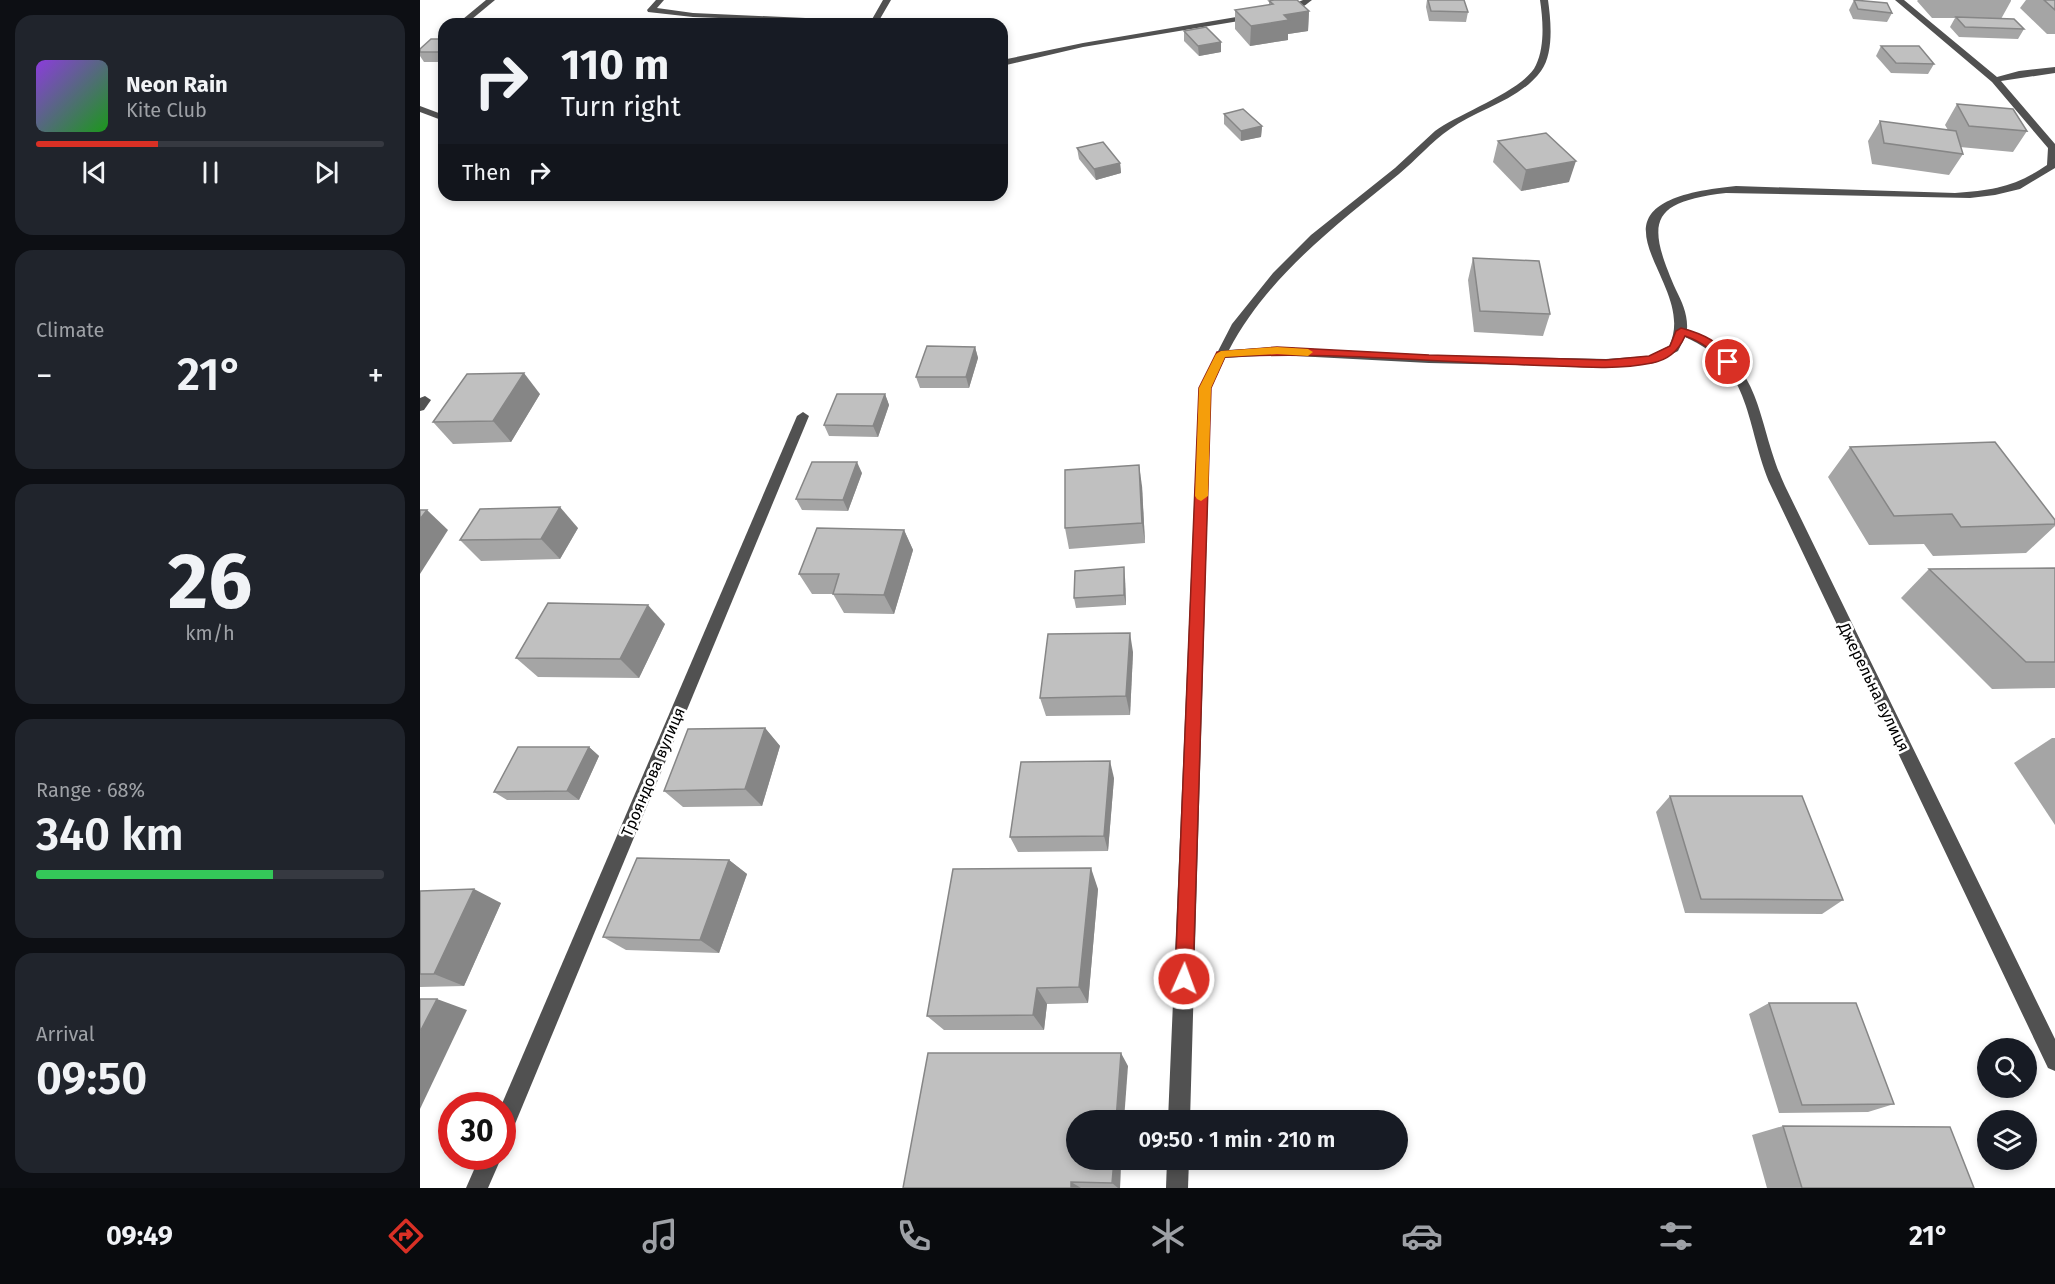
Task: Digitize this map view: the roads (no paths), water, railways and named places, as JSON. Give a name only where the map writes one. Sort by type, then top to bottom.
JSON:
[{"type":"street","points":[[468,18],[491,0]]},
{"type":"street","points":[[660,0],[651,10],[753,18]]},
{"type":"street","points":[[876,18],[886,0]]},
{"type":"street","points":[[1272,13],[1293,9],[1308,0]]},
{"type":"street","points":[[1179,1110],[1205,388],[1243,316],[1274,278],[1418,154],[1444,128],[1521,86],[1539,69],[1545,26],[1544,0]]},
{"type":"street","points":[[1221,354],[1277,351],[1429,359],[1606,363],[1651,360],[1674,348],[1681,331],[1680,312],[1657,260],[1653,239],[1653,221],[1665,206],[1706,192],[1736,189],[1955,196],[1989,194],[2018,188],[2053,166],[2053,148],[1995,80],[1899,0]]},
{"type":"street","points":[[1008,62],[1083,45],[1261,15]]},
{"type":"street","points":[[1995,80],[2019,74],[2055,70]]},
{"type":"street","points":[[420,109],[438,116]]},
{"type":"street","name":"Джерельна вулиця","points":[[1681,331],[1701,338],[1718,349],[1748,387],[1761,425],[1769,464],[1789,508],[2055,1061]]},
{"type":"street","name":"Трояндова вулиця","points":[[516,1095],[803,416]]},
{"type":"street","points":[[477,1188],[485,1170]]},
{"type":"street","points":[[1177,1188],[1178,1170]]}]
